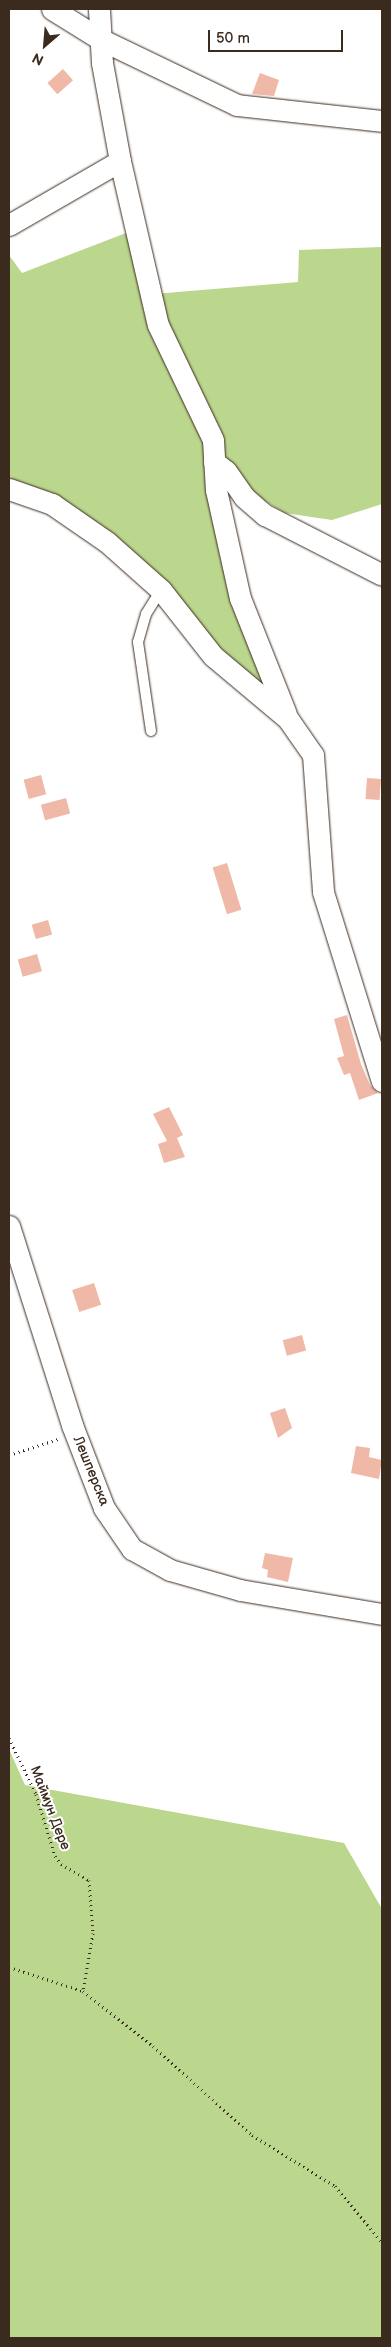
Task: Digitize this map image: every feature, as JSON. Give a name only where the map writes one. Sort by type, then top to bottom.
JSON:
[{"type":"street","points":[[52,9],[100,39],[237,105],[382,121]]},
{"type":"street","points":[[99,9],[100,39],[120,161],[158,325],[213,440],[216,490],[240,598],[288,719],[313,755],[323,892],[382,1081]]},
{"type":"street","points":[[9,225],[120,161]]},
{"type":"street","points":[[214,462],[226,471],[244,497],[265,515],[382,575]]},
{"type":"street","points":[[9,489],[52,504],[107,542],[162,590],[213,656],[288,719]]},
{"type":"street","name":"Лешперска","points":[[9,1226],[76,1434],[104,1508],[132,1549],[170,1570],[240,1590],[382,1614]]},
{"type":"lane","points":[[151,731],[138,642],[146,614],[162,590]]},
{"type":"path","points":[[9,1454],[76,1434]]},
{"type":"path","name":"Маймун Дере","points":[[9,1738],[36,1794],[55,1856],[61,1864],[89,1880],[94,1933],[83,1991]]},
{"type":"path","points":[[9,1967],[83,1991],[153,2046],[252,2135],[335,2186],[382,2242]]},
{"type":"green space","points":[[126,233],[142,295],[298,282],[299,250],[382,247],[382,504],[332,520],[285,513],[253,494],[214,441],[216,490],[288,719],[107,542],[9,489],[9,255],[22,273]]},
{"type":"green space","points":[[9,1749],[25,1785],[344,1843],[382,1909],[382,2338],[9,2338]]},
{"type":"building","points":[[63,69],[73,80],[57,94],[47,83]]},
{"type":"building","points":[[260,73],[279,80],[274,96],[252,94]]},
{"type":"building","points":[[41,775],[46,794],[29,799],[24,780]]},
{"type":"building","points":[[367,778],[381,779],[380,800],[366,799]]},
{"type":"building","points":[[66,798],[70,813],[45,820],[41,805]]},
{"type":"building","points":[[227,863],[241,910],[227,914],[213,867]]},
{"type":"building","points":[[48,920],[52,934],[36,939],[32,925]]},
{"type":"building","points":[[37,954],[42,971],[23,977],[18,960]]},
{"type":"building","points":[[347,1015],[361,1064],[370,1085],[378,1093],[359,1100],[350,1073],[344,1075],[337,1058],[344,1056],[334,1019]]},
{"type":"building","points":[[169,1107],[183,1135],[177,1138],[185,1157],[164,1163],[158,1144],[167,1141],[153,1114]]},
{"type":"building","points":[[94,1283],[101,1305],[79,1312],[72,1290]]},
{"type":"building","points":[[302,1335],[306,1350],[287,1356],[283,1340]]},
{"type":"building","points":[[285,1408],[292,1428],[278,1438],[270,1413]]},
{"type":"building","points":[[356,1446],[370,1448],[369,1457],[382,1460],[379,1479],[351,1473]]},
{"type":"building","points":[[265,1553],[293,1558],[288,1582],[267,1577],[268,1570],[262,1568]]}]
